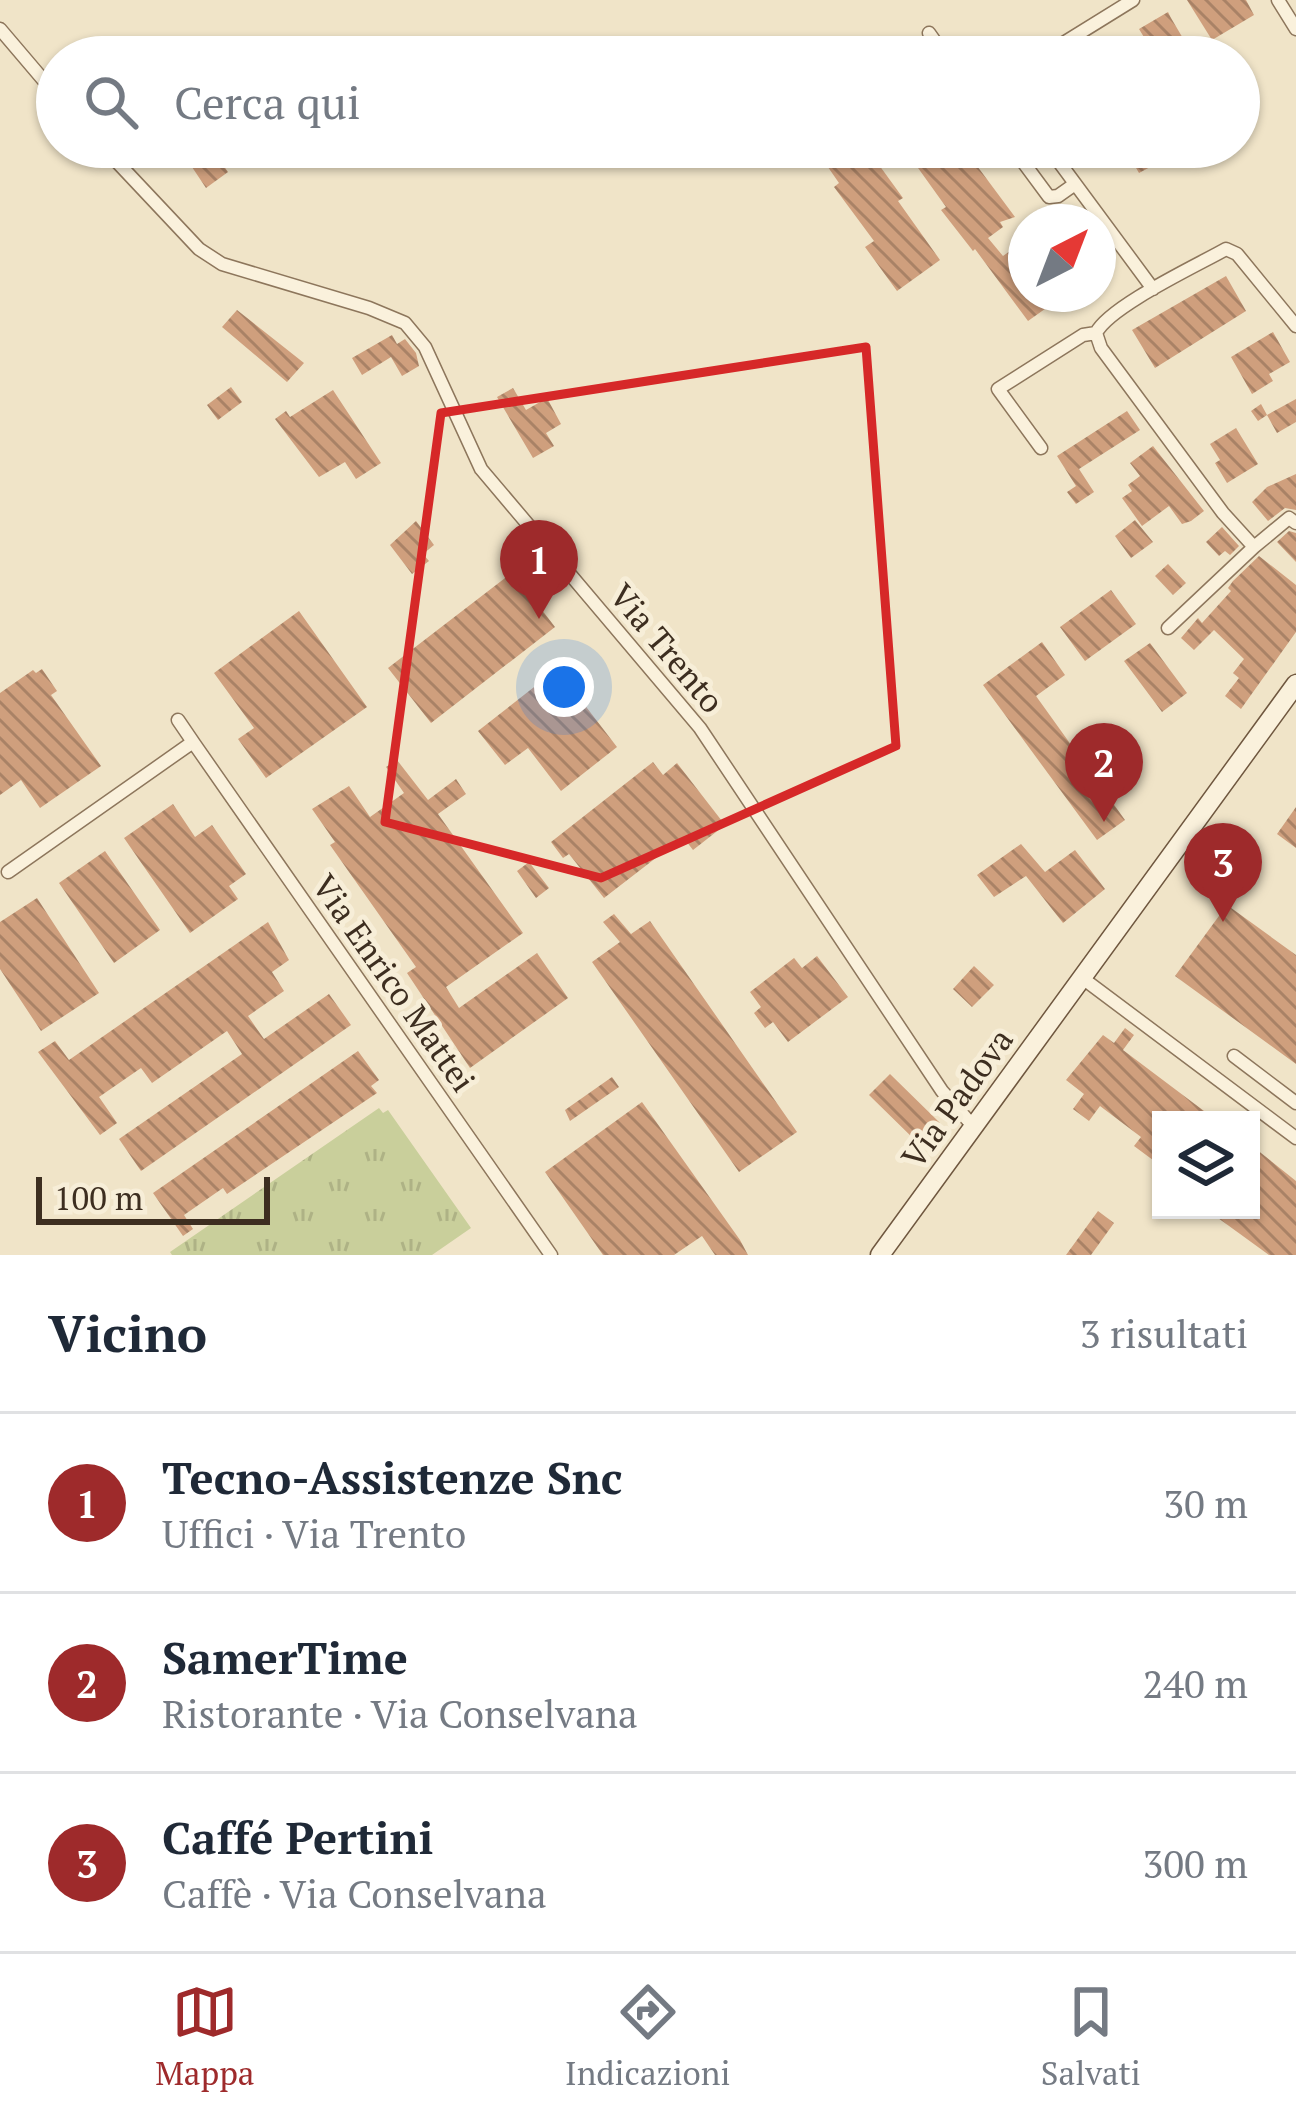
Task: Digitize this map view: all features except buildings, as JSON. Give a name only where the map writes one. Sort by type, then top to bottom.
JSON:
[{"type":"main road","name":"Via Padova","points":[[880,1255],[1296,685]]},
{"type":"street","points":[[1075,36],[1133,0]]},
{"type":"street","points":[[1278,0],[1296,29]]},
{"type":"street","points":[[0,29],[36,71]]},
{"type":"street","name":"Via Trento","points":[[123,168],[199,249],[222,264],[405,323],[425,347],[482,469],[700,728],[942,1091],[974,1126]]},
{"type":"street","points":[[1028,168],[1049,197],[1075,184]]},
{"type":"street","points":[[1063,168],[1153,290]]},
{"type":"street","points":[[1041,448],[998,389],[1226,249],[1237,254],[1296,326]]},
{"type":"street","points":[[1096,333],[1101,348],[1254,548]]},
{"type":"street","points":[[1168,628],[1289,518],[1296,523]]},
{"type":"street","name":"Via Enrico Mattei","points":[[178,720],[551,1255]]},
{"type":"street","points":[[8,872],[193,742]]},
{"type":"street","points":[[1081,977],[1296,1138]]},
{"type":"street","points":[[1234,1056],[1296,1102]]},
{"type":"highlighted area","points":[[866,347],[896,746],[601,878],[385,822],[441,413]]},
{"type":"green space","points":[[379,1108],[383,1113],[388,1110],[471,1228],[432,1255],[172,1255],[170,1252]]},
{"type":"place","name":"Tecno-Assistenze Snc","points":[[539,619]]},
{"type":"place","name":"SamerTime","points":[[1104,822]]},
{"type":"place","name":"Caffé Pertini","points":[[1223,922]]}]
